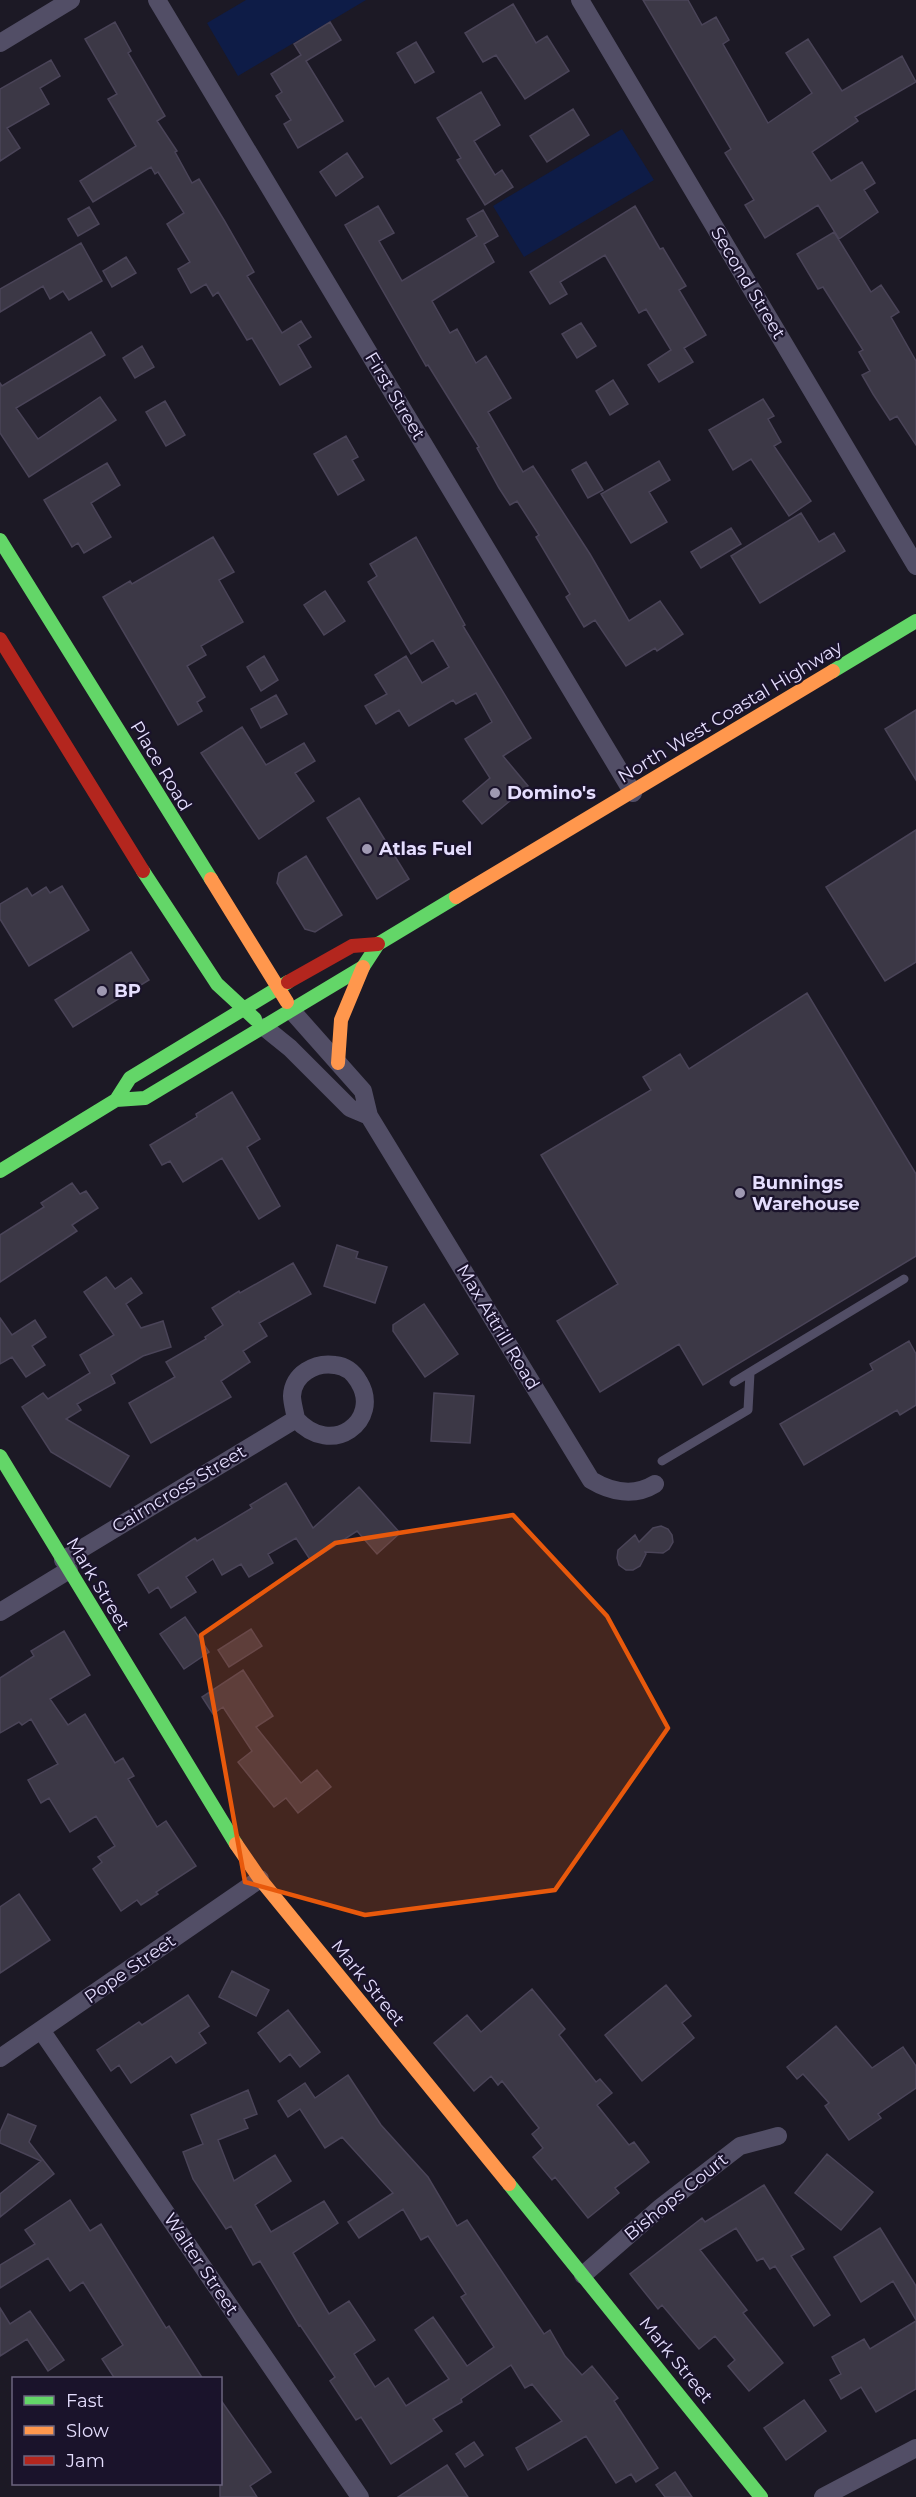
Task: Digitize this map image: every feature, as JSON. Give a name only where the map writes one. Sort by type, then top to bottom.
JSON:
[{"type":"main road","name":"Place Road","points":[[0,540],[292,1011]]},
{"type":"main road","name":"North West Coastal Highway","points":[[0,1171],[116,1100],[130,1078],[243,1008],[352,946],[378,944],[916,621]]},
{"type":"main road","points":[[0,639],[158,896],[217,984],[264,1027]]},
{"type":"main road","name":"North West Coastal Highway","points":[[116,1100],[145,1098],[292,1011],[363,967],[378,944]]},
{"type":"main road","points":[[338,1063],[338,1036],[343,1016],[363,967]]},
{"type":"main road","name":"Mark Street","points":[[0,1456],[220,1821],[260,1879],[761,2497]]},
{"type":"street","points":[[0,43],[71,0]]},
{"type":"street","name":"First Street","points":[[157,0],[633,793]]},
{"type":"street","name":"Second Street","points":[[580,0],[916,566]]},
{"type":"street","name":"Max Attrill Road","points":[[292,1011],[363,1091],[369,1116],[591,1480],[620,1492],[637,1492],[656,1483]]},
{"type":"street","name":"Max Attrill Road","points":[[264,1027],[290,1048],[350,1108],[369,1116]]},
{"type":"street","points":[[324,1363],[342,1366],[354,1374],[364,1390],[365,1407],[359,1421],[343,1434],[328,1437],[307,1430],[296,1419],[292,1395],[298,1379],[307,1370],[324,1363]]},
{"type":"street","name":"Cairncross Street","points":[[0,1612],[66,1565],[296,1419]]},
{"type":"street","name":"Pope Street","points":[[0,2058],[260,1879]]},
{"type":"street","name":"Walter Street","points":[[41,2030],[360,2497]]},
{"type":"street","name":"Bishops Court","points":[[583,2275],[661,2207],[740,2146],[778,2136]]},
{"type":"street","points":[[823,2497],[916,2448]]},
{"type":"lane","points":[[734,1382],[904,1280]]},
{"type":"lane","points":[[662,1461],[748,1410],[750,1373]]},
{"type":"highlighted area","points":[[513,1515],[607,1616],[668,1728],[555,1890],[365,1915],[245,1882],[201,1635],[335,1543]]},
{"type":"water","points":[[246,0],[366,0],[238,76],[207,23]]},
{"type":"water","points":[[622,129],[654,180],[524,257],[493,206]]},
{"type":"building","points":[[643,0],[688,0],[702,25],[716,17],[729,40],[723,44],[768,123],[812,93],[786,53],[808,39],[842,91],[902,56],[916,82],[855,117],[858,121],[812,152],[831,181],[862,162],[875,183],[864,190],[878,212],[839,239],[818,205],[765,238],[745,205],[754,200],[725,153],[731,149]]},
{"type":"building","points":[[513,4],[536,43],[547,36],[569,71],[525,99],[496,55],[483,62],[465,33]]},
{"type":"building","points":[[115,22],[131,51],[128,53],[165,116],[157,121],[177,151],[175,152],[192,183],[199,179],[224,220],[254,272],[247,276],[282,333],[301,321],[311,337],[298,345],[311,367],[280,385],[252,338],[247,340],[218,292],[213,296],[206,284],[191,293],[178,269],[190,262],[167,224],[184,213],[158,172],[155,174],[151,167],[93,202],[80,181],[136,146],[108,99],[117,94],[85,39]]},
{"type":"building","points":[[330,22],[341,40],[306,61],[343,121],[298,148],[284,124],[291,120],[276,96],[282,92],[271,74],[301,55],[294,44]]},
{"type":"building","points":[[416,42],[434,72],[415,83],[397,53]]},
{"type":"building","points":[[51,60],[60,76],[40,88],[49,104],[7,128],[20,148],[0,161],[0,89]]},
{"type":"building","points":[[481,92],[500,125],[474,141],[495,175],[502,170],[513,187],[485,205],[457,160],[461,158],[437,118]]},
{"type":"building","points":[[573,109],[589,135],[547,162],[530,136]]},
{"type":"building","points":[[347,153],[363,177],[336,196],[320,172]]},
{"type":"building","points":[[378,206],[394,233],[379,241],[402,281],[477,236],[467,219],[483,210],[498,236],[484,244],[494,262],[432,301],[450,333],[457,329],[476,363],[486,356],[511,398],[488,412],[523,472],[533,466],[590,554],[629,621],[660,601],[683,634],[657,651],[655,648],[626,666],[595,620],[584,627],[566,597],[570,594],[536,537],[539,535],[517,501],[510,505],[499,488],[477,448],[479,447],[428,365],[426,366],[345,225]]},
{"type":"building","points":[[635,206],[660,249],[663,248],[686,286],[679,290],[706,335],[684,348],[693,362],[659,382],[648,365],[671,350],[646,309],[639,313],[605,255],[560,282],[567,294],[550,304],[530,272]]},
{"type":"building","points":[[89,207],[99,224],[78,236],[68,219]]},
{"type":"building","points":[[834,232],[871,292],[881,285],[899,312],[891,317],[916,361],[916,445],[897,416],[890,420],[873,394],[862,375],[870,371],[859,352],[863,350],[823,287],[818,289],[797,254]]},
{"type":"building","points":[[81,243],[102,281],[69,300],[63,291],[50,299],[43,286],[0,312],[0,289]]},
{"type":"building","points":[[126,257],[136,273],[112,287],[103,271]]},
{"type":"building","points":[[581,323],[596,346],[577,358],[562,334]]},
{"type":"building","points":[[91,332],[105,355],[16,408],[38,439],[100,397],[116,420],[29,477],[0,433],[0,383],[2,386]]},
{"type":"building","points":[[142,346],[154,367],[135,378],[123,358]]},
{"type":"building","points":[[613,380],[628,404],[610,415],[596,391]]},
{"type":"building","points":[[763,399],[774,416],[768,419],[781,442],[774,446],[811,501],[789,516],[751,459],[733,470],[709,430]]},
{"type":"building","points":[[165,401],[185,435],[166,446],[146,412]]},
{"type":"building","points":[[346,436],[358,457],[352,460],[364,480],[338,495],[314,454]]},
{"type":"building","points":[[659,461],[670,480],[649,492],[667,522],[631,543],[601,494]]},
{"type":"building","points":[[586,462],[603,490],[588,498],[572,470]]},
{"type":"building","points":[[107,463],[120,485],[91,503],[111,537],[84,553],[78,543],[72,547],[44,500]]},
{"type":"building","points":[[801,513],[819,542],[834,533],[845,551],[760,603],[731,556]]},
{"type":"building","points":[[731,528],[741,544],[701,568],[691,552]]},
{"type":"building","points":[[213,537],[234,572],[219,580],[243,622],[201,646],[206,655],[187,666],[205,697],[197,702],[202,711],[178,725],[103,597],[130,581],[132,584]]},
{"type":"building","points":[[416,537],[465,625],[463,626],[531,738],[503,756],[528,786],[482,824],[463,801],[490,778],[465,739],[492,722],[476,693],[456,704],[453,700],[409,726],[399,710],[376,724],[365,706],[387,694],[375,675],[406,656],[422,683],[449,667],[433,640],[411,654],[368,582],[377,576],[370,564]]},
{"type":"building","points":[[325,591],[345,621],[324,635],[304,605]]},
{"type":"building","points":[[264,656],[278,680],[261,691],[247,667]]},
{"type":"building","points":[[276,695],[287,714],[261,728],[251,709]]},
{"type":"building","points":[[916,710],[916,780],[885,729]]},
{"type":"building","points":[[242,727],[266,765],[304,743],[315,761],[295,773],[314,801],[259,839],[201,753]]},
{"type":"building","points":[[359,798],[409,879],[377,899],[327,818]]},
{"type":"building","points":[[916,830],[916,962],[885,981],[826,887]]},
{"type":"building","points":[[306,856],[342,915],[315,932],[305,929],[277,883],[279,873]]},
{"type":"building","points":[[62,886],[89,930],[29,966],[0,919],[0,904],[27,888],[32,896],[46,887],[50,893]]},
{"type":"building","points":[[131,952],[149,980],[73,1027],[55,1000]]},
{"type":"building","name":"Bunnings Warehouse","points":[[807,993],[916,1174],[916,1256],[703,1385],[679,1344],[600,1392],[557,1321],[618,1284],[541,1155],[651,1090],[643,1077],[680,1054],[689,1069]]},
{"type":"building","points":[[232,1092],[260,1139],[247,1147],[280,1206],[259,1219],[222,1158],[183,1182],[170,1161],[162,1165],[150,1145],[197,1117],[196,1114]]},
{"type":"building","points":[[72,1183],[80,1194],[86,1191],[98,1208],[72,1225],[77,1231],[0,1282],[0,1235],[44,1207],[41,1203]]},
{"type":"building","points":[[337,1245],[358,1252],[356,1258],[387,1267],[375,1303],[324,1286]]},
{"type":"building","points":[[293,1263],[311,1294],[259,1323],[267,1336],[243,1351],[250,1362],[221,1381],[231,1397],[151,1443],[129,1403],[175,1377],[166,1362],[206,1339],[205,1337],[223,1325],[212,1308]]},
{"type":"building","points":[[106,1277],[115,1289],[131,1278],[142,1293],[126,1304],[141,1328],[163,1321],[171,1347],[143,1356],[111,1375],[115,1383],[77,1404],[81,1410],[66,1419],[129,1456],[110,1487],[51,1452],[22,1407],[43,1393],[48,1399],[90,1373],[80,1355],[114,1335],[84,1292]]},
{"type":"building","points":[[424,1304],[458,1354],[425,1377],[393,1331],[393,1325]]},
{"type":"building","points":[[0,1318],[12,1335],[35,1320],[46,1337],[32,1346],[45,1365],[26,1377],[12,1357],[0,1364]]},
{"type":"building","points":[[909,1341],[916,1354],[916,1405],[900,1415],[897,1410],[804,1465],[780,1424],[873,1370],[870,1364]]},
{"type":"building","points":[[434,1393],[474,1396],[470,1443],[431,1441]]},
{"type":"building","points":[[286,1483],[313,1528],[359,1487],[400,1533],[377,1554],[357,1531],[311,1561],[296,1538],[268,1554],[273,1563],[249,1577],[241,1564],[222,1575],[213,1559],[186,1577],[196,1592],[171,1608],[158,1587],[149,1593],[138,1575],[195,1538],[197,1541],[252,1508],[250,1505]]},
{"type":"building","points":[[661,1526],[668,1529],[672,1535],[673,1542],[669,1549],[663,1553],[645,1552],[640,1566],[633,1570],[626,1570],[619,1565],[618,1550],[635,1535],[639,1542],[653,1528]]},
{"type":"building","points":[[185,1617],[209,1652],[184,1669],[160,1634]]},
{"type":"building","points":[[251,1629],[262,1646],[229,1667],[218,1650]]},
{"type":"building","points":[[64,1631],[90,1675],[50,1699],[68,1725],[85,1714],[115,1763],[123,1758],[134,1776],[128,1779],[157,1827],[166,1821],[196,1866],[156,1892],[158,1894],[141,1905],[137,1900],[121,1911],[93,1869],[102,1862],[98,1857],[115,1846],[96,1816],[70,1832],[49,1798],[41,1803],[28,1780],[58,1764],[31,1719],[22,1725],[19,1722],[0,1733],[0,1678],[34,1656],[31,1651]]},
{"type":"building","points":[[243,1670],[273,1716],[256,1727],[301,1783],[317,1770],[331,1787],[298,1813],[286,1798],[274,1807],[238,1762],[252,1751],[223,1707],[213,1714],[202,1697]]},
{"type":"building","points":[[19,1894],[50,1940],[0,1973],[0,1907]]},
{"type":"building","points":[[232,1971],[269,1990],[256,2016],[219,1997]]},
{"type":"building","points":[[666,1985],[691,2016],[682,2023],[694,2038],[642,2081],[605,2035]]},
{"type":"building","points":[[532,1989],[565,2029],[559,2035],[596,2082],[600,2079],[612,2093],[597,2105],[629,2145],[634,2142],[649,2162],[615,2188],[619,2193],[588,2218],[555,2177],[552,2180],[533,2157],[543,2148],[532,2134],[539,2128],[502,2081],[498,2085],[491,2076],[474,2091],[434,2043],[467,2015],[481,2032]]},
{"type":"building","points":[[188,1995],[209,2026],[199,2033],[206,2043],[176,2063],[171,2056],[131,2083],[119,2065],[111,2071],[97,2050],[139,2022],[142,2025]]},
{"type":"building","points":[[288,2010],[320,2052],[300,2067],[290,2054],[280,2062],[258,2033]]},
{"type":"building","points":[[836,2026],[872,2068],[903,2047],[916,2066],[916,2088],[878,2114],[881,2118],[849,2140],[825,2106],[829,2103],[803,2074],[797,2079],[787,2067]]},
{"type":"building","points":[[348,2075],[381,2125],[428,2177],[457,2226],[467,2220],[544,2334],[550,2330],[565,2356],[582,2375],[592,2366],[618,2398],[614,2401],[658,2468],[636,2482],[631,2474],[616,2483],[586,2436],[528,2470],[516,2448],[562,2421],[532,2384],[525,2388],[511,2365],[461,2399],[462,2402],[433,2419],[442,2431],[391,2464],[361,2417],[356,2420],[330,2381],[335,2377],[299,2326],[260,2261],[253,2265],[231,2226],[226,2229],[193,2179],[183,2152],[203,2144],[191,2115],[248,2090],[257,2114],[244,2119],[248,2128],[218,2140],[234,2181],[275,2155],[291,2181],[255,2205],[271,2232],[324,2201],[338,2223],[293,2253],[329,2314],[349,2301],[375,2340],[354,2354],[375,2387],[388,2378],[406,2406],[449,2379],[415,2330],[433,2317],[467,2366],[494,2347],[461,2297],[466,2294],[428,2236],[421,2240],[403,2209],[359,2238],[348,2222],[393,2193],[342,2137],[325,2148],[300,2109],[288,2117],[278,2101],[305,2083],[315,2098]]},
{"type":"building","points":[[8,2114],[36,2126],[29,2142],[54,2174],[0,2217],[0,2194],[41,2161],[0,2143],[0,2132]]},
{"type":"building","points":[[827,2154],[873,2192],[841,2230],[795,2193]]},
{"type":"building","points":[[764,2185],[804,2249],[791,2256],[830,2315],[814,2326],[775,2266],[770,2269],[763,2258],[757,2261],[736,2228],[700,2250],[747,2310],[743,2313],[783,2363],[749,2391],[728,2366],[735,2360],[715,2336],[699,2349],[662,2305],[658,2309],[630,2274],[702,2218],[705,2222]]},
{"type":"building","points":[[70,2200],[90,2231],[101,2224],[166,2328],[169,2326],[202,2377],[114,2377],[102,2359],[123,2345],[83,2282],[70,2291],[48,2258],[0,2288],[0,2265],[35,2244],[25,2230]]},
{"type":"building","points":[[880,2228],[916,2286],[916,2320],[893,2281],[861,2302],[834,2257]]},
{"type":"building","points":[[0,2308],[10,2324],[30,2311],[64,2360],[48,2371],[27,2339],[0,2356]]},
{"type":"building","points":[[916,2321],[916,2389],[876,2412],[861,2387],[841,2399],[830,2380],[841,2374],[832,2357],[864,2339],[870,2349]]},
{"type":"building","points":[[804,2400],[826,2431],[786,2460],[764,2428]]},
{"type":"building","points":[[222,2402],[271,2472],[250,2486],[257,2497],[220,2497]]},
{"type":"building","points":[[474,2442],[483,2455],[465,2467],[456,2454]]},
{"type":"building","points":[[447,2465],[468,2497],[398,2497]]},
{"type":"building","points":[[675,2472],[692,2497],[665,2497],[656,2485]]},
{"type":"traffic: fast","points":[[0,540],[211,879]]},
{"type":"traffic: fast","points":[[833,671],[916,621]]},
{"type":"traffic: fast","points":[[143,871],[217,984],[255,1019]]},
{"type":"traffic: fast","points":[[116,1100],[145,1098],[363,967],[378,944],[456,897]]},
{"type":"traffic: fast","points":[[0,1171],[116,1100],[130,1078],[288,982]]},
{"type":"traffic: fast","points":[[0,1456],[236,1844]]},
{"type":"traffic: fast","points":[[509,2184],[761,2497]]},
{"type":"traffic: slow","points":[[456,897],[833,671]]},
{"type":"traffic: slow","points":[[211,879],[287,1002]]},
{"type":"traffic: slow","points":[[338,1063],[341,1020],[363,967]]},
{"type":"traffic: slow","points":[[236,1844],[260,1879],[509,2184]]},
{"type":"traffic: jam","points":[[0,639],[143,871]]},
{"type":"traffic: jam","points":[[288,982],[352,946],[378,944]]},
{"type":"place","name":"Domino's","points":[[495,793]]},
{"type":"place","name":"Atlas Fuel","points":[[367,849]]},
{"type":"place","name":"BP","points":[[102,991]]},
{"type":"place","name":"Bunnings Warehouse","points":[[740,1193]]}]
